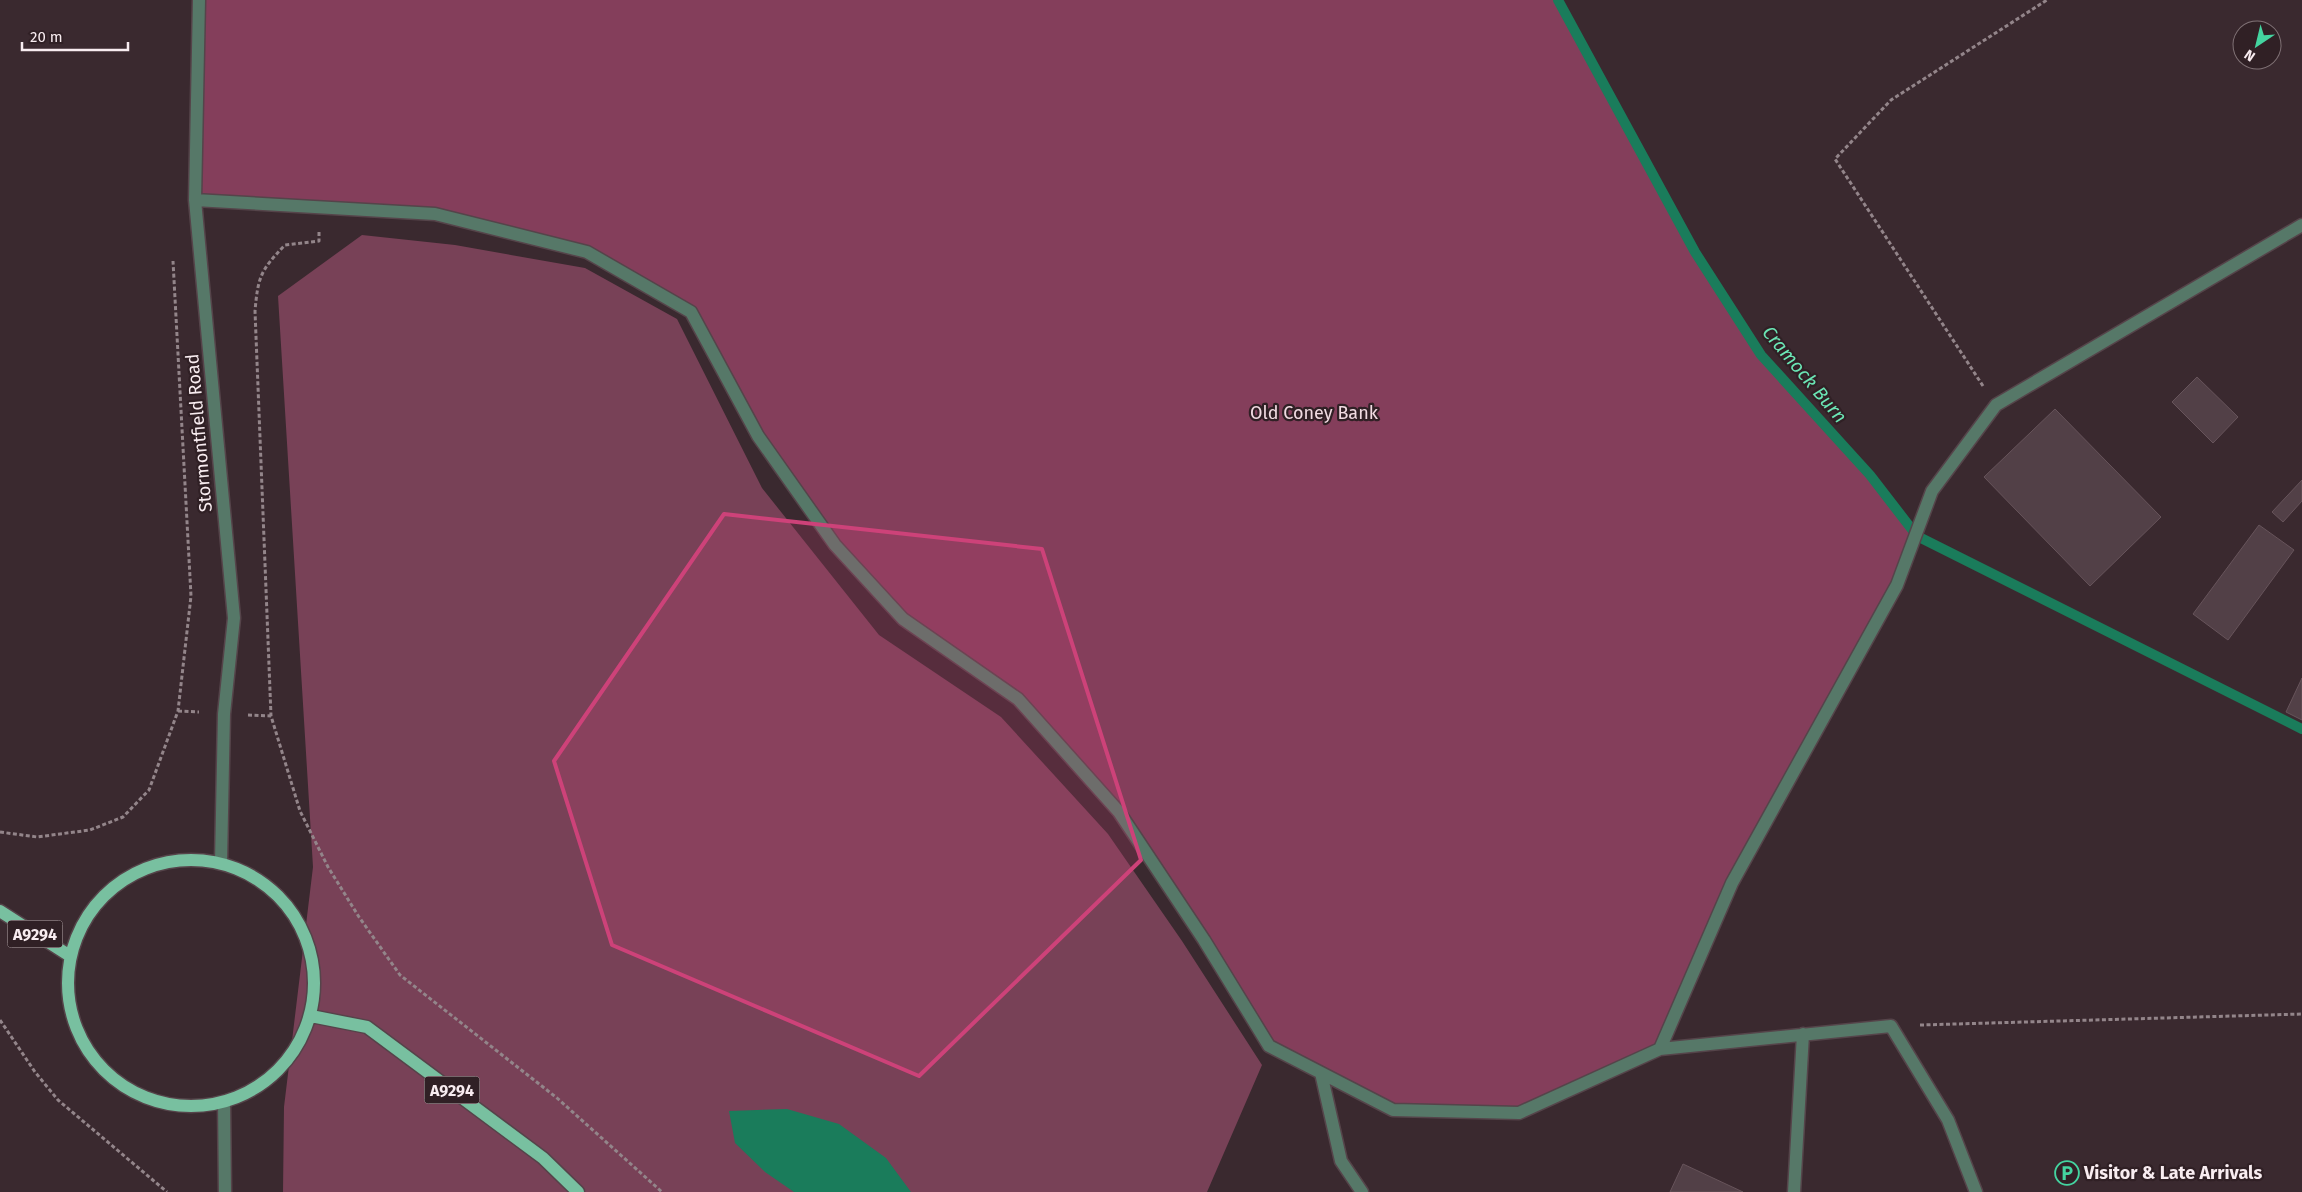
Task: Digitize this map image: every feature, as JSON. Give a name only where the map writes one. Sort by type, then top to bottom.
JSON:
[{"type":"main road","points":[[182,859],[221,862],[257,878],[287,904],[307,938],[315,976],[312,1016],[293,1054],[263,1085],[224,1103],[181,1107],[139,1096],[104,1071],[79,1036],[67,995],[70,956],[84,919],[110,889],[144,868],[182,859]]},
{"type":"main road","name":"A9294","points":[[0,912],[70,956]]},
{"type":"main road","name":"A9294","points":[[312,1016],[367,1027],[543,1158],[578,1192]]},
{"type":"street","name":"Stormontfield Road","points":[[199,0],[195,200],[234,618],[224,714],[221,862]]},
{"type":"street","points":[[195,200],[435,214],[587,252],[691,312],[758,436],[835,545],[903,619],[1018,699],[1119,812],[1204,940],[1268,1046],[1393,1110],[1519,1113],[1660,1049],[1891,1026],[1948,1120],[1976,1192]]},
{"type":"street","points":[[1660,1049],[1732,883],[1897,585],[1932,492],[1996,405],[2302,226]]},
{"type":"street","points":[[1794,1192],[1803,1034]]},
{"type":"street","points":[[1321,1073],[1342,1161],[1362,1192]]},
{"type":"street","points":[[224,1103],[225,1192]]},
{"type":"path","points":[[1996,405],[1835,159],[1891,100],[2047,0]]},
{"type":"path","points":[[318,207],[319,241],[285,245],[272,259],[258,281],[255,311],[271,716],[300,811],[328,867],[359,917],[400,975],[557,1098],[662,1192]]},
{"type":"path","points":[[0,832],[37,837],[90,830],[123,817],[149,790],[178,711],[191,596],[173,252]]},
{"type":"path","points":[[1891,1026],[2302,1014]]},
{"type":"path","points":[[0,1020],[35,1072],[58,1100],[167,1192]]},
{"type":"highlighted area","points":[[724,514],[1042,549],[1141,860],[919,1076],[612,945],[554,761]]},
{"type":"shaded area","points":[[362,235],[455,245],[585,268],[677,319],[762,488],[879,635],[1001,717],[1108,834],[1182,941],[1262,1065],[1207,1192],[283,1192],[284,1107],[313,867],[278,296]]},
{"type":"shaded area","points":[[787,1109],[839,1124],[886,1158],[911,1192],[794,1192],[765,1172],[735,1143],[729,1111]]},
{"type":"green space","name":"Old Coney Bank","points":[[199,0],[1558,0],[1695,252],[1761,355],[1870,475],[1917,536],[1732,883],[1660,1049],[1519,1113],[1393,1110],[1269,1046],[1119,812],[1018,699],[903,619],[835,545],[758,436],[691,312],[587,252],[435,214],[195,200]]},
{"type":"building","points":[[2197,377],[2238,417],[2213,443],[2172,402]]},
{"type":"building","points":[[2055,409],[2161,517],[2090,586],[1984,477]]},
{"type":"building","points":[[2302,480],[2302,501],[2283,522],[2272,512]]},
{"type":"building","points":[[2259,525],[2294,550],[2228,640],[2193,614]]},
{"type":"building","points":[[2302,678],[2302,720],[2286,712]]},
{"type":"building","points":[[1683,1164],[1743,1192],[1670,1192]]},
{"type":"waterway","name":"Cramock Burn","points":[[1558,0],[1695,252],[1761,355],[1870,475],[1917,536],[2302,729]]},
{"type":"place","name":"Visitor & Late Arrivals","points":[[2067,1173]]}]
